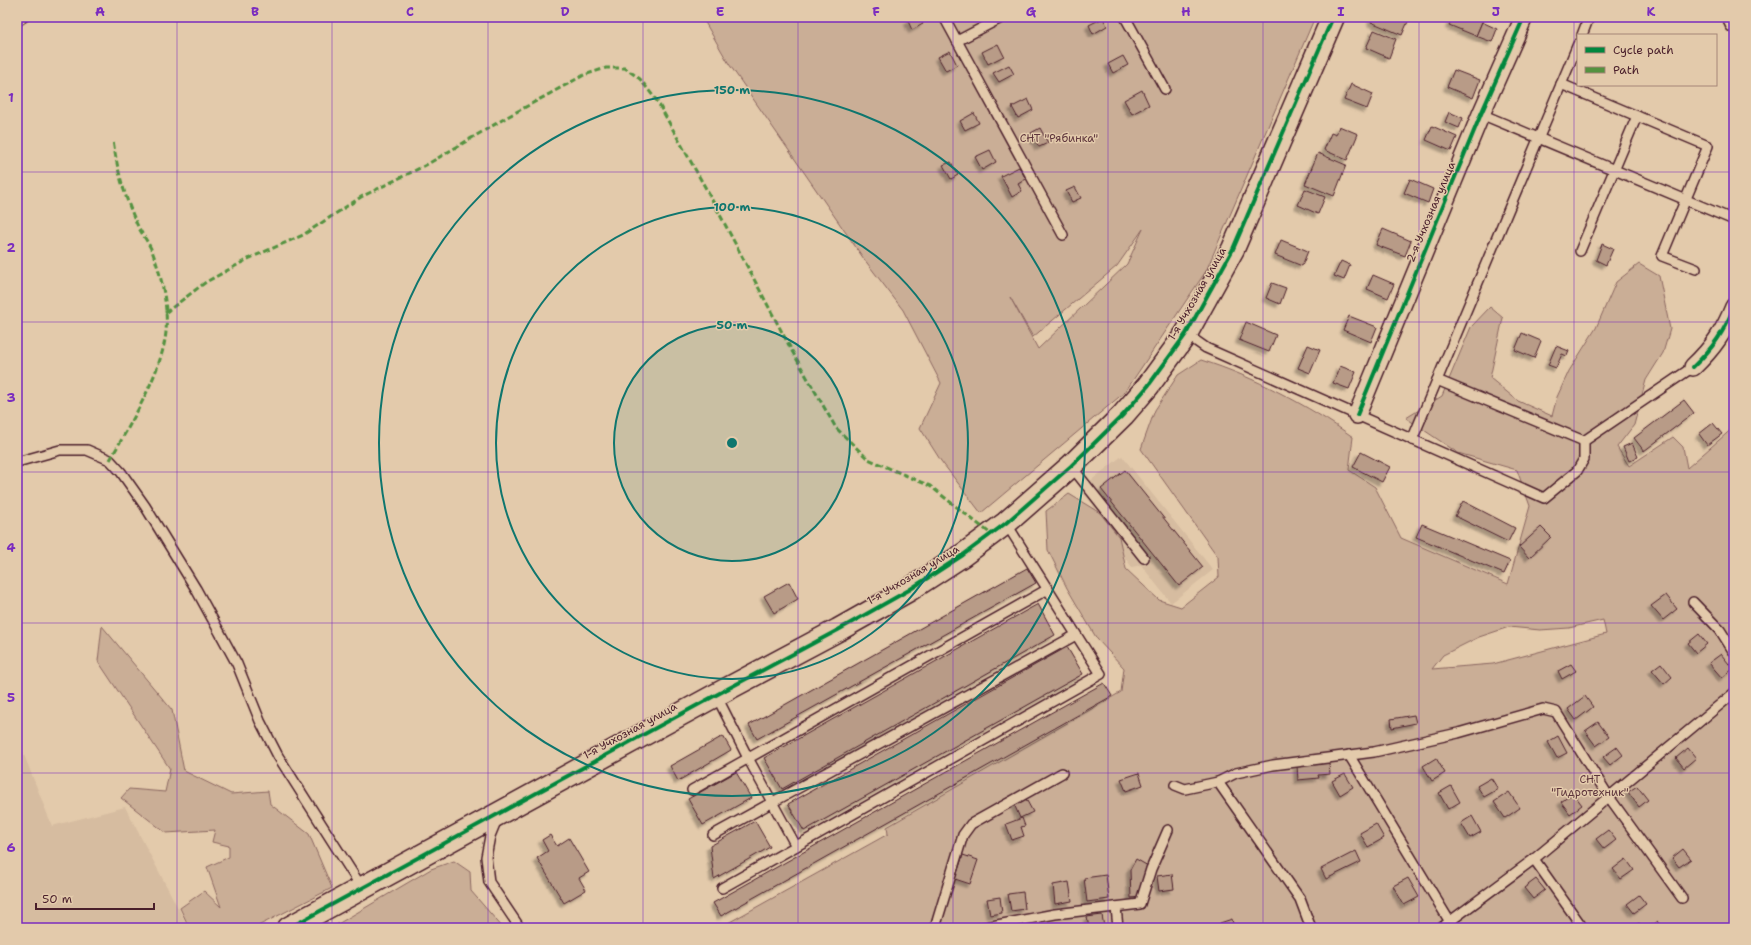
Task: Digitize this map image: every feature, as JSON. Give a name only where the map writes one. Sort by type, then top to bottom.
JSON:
[{"type":"street","name":"1-я Учхозная улица","points":[[289,928],[909,590],[964,555],[1006,523],[1071,466],[1123,415],[1148,386],[1186,334],[1233,249],[1333,17]]},
{"type":"street","name":"2-я Учхозная улица","points":[[1357,415],[1481,114],[1524,17]]},
{"type":"street","points":[[1693,367],[1709,351],[1726,327],[1734,307]]},
{"type":"lane","points":[[944,17],[1063,235]]},
{"type":"lane","points":[[957,41],[1003,17]]},
{"type":"lane","points":[[1125,17],[1165,89]]},
{"type":"lane","points":[[1582,34],[1589,17]]},
{"type":"lane","points":[[1412,440],[1577,46]]},
{"type":"lane","points":[[1561,84],[1708,146],[1662,256],[1696,270]]},
{"type":"lane","points":[[1481,114],[1734,220]]},
{"type":"lane","points":[[1580,251],[1637,116]]},
{"type":"lane","points":[[1186,334],[1206,348],[1544,498],[1576,471],[1584,459],[1584,441]]},
{"type":"lane","points":[[1584,441],[1693,367]]},
{"type":"lane","points":[[1437,380],[1584,441]]},
{"type":"lane","points":[[17,462],[60,450],[87,450],[110,460],[121,472],[145,506],[196,589],[237,664],[260,721],[278,756],[363,889]]},
{"type":"lane","points":[[1071,466],[1144,558]]},
{"type":"lane","points":[[722,888],[1101,674],[1006,523]]},
{"type":"lane","points":[[692,790],[1048,589]]},
{"type":"lane","points":[[1693,602],[1720,630],[1734,652]]},
{"type":"lane","points":[[713,835],[1076,635]]},
{"type":"lane","points":[[1441,928],[1534,859],[1734,693]]},
{"type":"lane","points":[[716,694],[748,758],[796,846]]},
{"type":"lane","points":[[1175,785],[1185,789],[1218,782],[1236,772],[1273,765],[1349,754],[1374,752],[1458,733],[1543,709],[1556,712],[1609,797],[1682,898]]},
{"type":"lane","points":[[1349,754],[1450,922]]},
{"type":"lane","points":[[935,928],[963,835],[971,824],[1062,773]]},
{"type":"lane","points":[[1218,782],[1300,899],[1311,928]]},
{"type":"lane","points":[[499,814],[490,836],[486,857],[489,882],[520,928]]},
{"type":"lane","points":[[981,928],[1055,914],[1140,904],[1151,869],[1168,830]]},
{"type":"lane","points":[[1534,859],[1583,928]]},
{"type":"lane","points":[[1116,907],[1118,928]]},
{"type":"shaded area","points":[[1122,456],[1213,570],[1171,603],[1141,565],[1132,567],[1091,515],[1093,505],[1080,489]]},
{"type":"shaded area","points":[[17,737],[52,826],[125,807],[187,925],[181,928],[17,928]]},
{"type":"green space","name":"СНТ \"Рябинка\"","points":[[702,17],[1315,17],[1206,271],[1125,392],[981,513],[941,461],[920,428],[941,383],[903,310],[864,259],[729,64]],"holes":[[[1143,229],[1127,264],[1038,349],[1010,297],[1033,337],[1117,266]]]},
{"type":"green space","name":"СНТ \"Гидротехник\"","points":[[1639,264],[1659,276],[1670,329],[1663,353],[1646,380],[1634,425],[1617,447],[1629,466],[1673,437],[1683,447],[1687,468],[1734,427],[1734,928],[719,928],[888,834],[887,827],[1121,692],[1124,668],[1097,639],[1067,588],[1048,550],[1046,511],[1069,494],[1100,513],[1119,537],[1126,569],[1159,600],[1181,607],[1219,577],[1218,557],[1141,449],[1155,410],[1178,375],[1201,360],[1261,383],[1299,403],[1353,437],[1349,470],[1375,487],[1401,538],[1508,584],[1530,506],[1517,470],[1458,453],[1406,418],[1442,396],[1471,327],[1490,307],[1503,318],[1490,378],[1518,401],[1552,416],[1557,397],[1569,371],[1596,328],[1616,282]],"holes":[[[1603,620],[1606,634],[1493,664],[1432,669],[1443,655],[1479,637],[1509,627],[1540,630],[1569,628]]]},
{"type":"green space","points":[[102,626],[172,710],[184,771],[231,794],[268,791],[270,804],[309,834],[332,888],[254,928],[187,928],[189,927],[180,908],[204,891],[221,907],[207,867],[229,857],[229,846],[212,842],[215,830],[166,833],[121,798],[129,789],[165,792],[170,769],[98,661]]},
{"type":"green space","points":[[454,861],[470,872],[471,891],[503,928],[331,928],[431,869]]},
{"type":"building","points":[[916,17],[920,17],[923,24],[912,30],[908,21]]},
{"type":"building","points":[[1373,17],[1410,17],[1402,35],[1371,22]]},
{"type":"building","points":[[1453,17],[1484,17],[1476,36],[1449,25]]},
{"type":"building","points":[[1103,18],[1107,26],[1093,34],[1089,25]]},
{"type":"building","points":[[1482,22],[1497,29],[1492,42],[1476,36]]},
{"type":"building","points":[[1374,30],[1396,39],[1389,58],[1366,48]]},
{"type":"building","points":[[998,44],[1004,56],[988,64],[982,52]]},
{"type":"building","points":[[950,51],[957,65],[946,71],[938,57]]},
{"type":"building","points":[[1123,56],[1128,65],[1113,73],[1108,64]]},
{"type":"building","points":[[1009,65],[1014,74],[999,82],[993,73]]},
{"type":"building","points":[[1454,70],[1480,80],[1473,98],[1447,87]]},
{"type":"building","points":[[1351,84],[1373,94],[1367,109],[1344,100]]},
{"type":"building","points":[[1142,90],[1149,105],[1132,114],[1124,100]]},
{"type":"building","points":[[1028,99],[1033,110],[1018,118],[1012,107]]},
{"type":"building","points":[[1449,112],[1463,118],[1459,128],[1445,122]]},
{"type":"building","points":[[974,113],[979,123],[965,130],[960,121]]},
{"type":"building","points":[[1339,126],[1358,134],[1347,160],[1324,150],[1331,133],[1336,135]]},
{"type":"building","points":[[1432,126],[1457,137],[1451,151],[1426,140]]},
{"type":"building","points":[[1040,128],[1048,143],[1039,147],[1031,133]]},
{"type":"building","points":[[990,150],[996,162],[982,170],[975,157]]},
{"type":"building","points":[[1318,153],[1346,165],[1334,196],[1305,184]]},
{"type":"building","points":[[951,162],[958,175],[951,179],[943,165]]},
{"type":"building","points":[[1019,167],[1026,179],[1018,184],[1022,191],[1012,197],[1001,176]]},
{"type":"building","points":[[1410,179],[1433,189],[1428,203],[1404,193]]},
{"type":"building","points":[[1075,187],[1081,198],[1072,202],[1066,191]]},
{"type":"building","points":[[1305,189],[1325,197],[1318,214],[1298,205]]},
{"type":"building","points":[[1383,229],[1411,241],[1405,256],[1376,245]]},
{"type":"building","points":[[1281,240],[1308,251],[1302,266],[1275,255]]},
{"type":"building","points":[[1602,244],[1613,249],[1606,265],[1596,260]]},
{"type":"building","points":[[1341,261],[1350,265],[1344,280],[1334,276]]},
{"type":"building","points":[[1373,275],[1394,284],[1388,298],[1367,289]]},
{"type":"building","points":[[1272,283],[1286,288],[1280,304],[1266,298]]},
{"type":"building","points":[[1349,316],[1377,327],[1371,342],[1343,330]]},
{"type":"building","points":[[1246,322],[1276,335],[1269,352],[1239,340]]},
{"type":"building","points":[[1522,333],[1541,341],[1534,358],[1515,350]]},
{"type":"building","points":[[1308,345],[1320,350],[1310,373],[1298,368]]},
{"type":"building","points":[[1556,346],[1569,351],[1567,356],[1562,354],[1556,368],[1548,365]]},
{"type":"building","points":[[1340,366],[1356,372],[1349,389],[1333,383]]},
{"type":"building","points":[[1684,400],[1694,413],[1644,451],[1634,438]]},
{"type":"building","points":[[1713,423],[1722,434],[1707,445],[1699,434]]},
{"type":"building","points":[[1632,443],[1638,457],[1629,461],[1623,447]]},
{"type":"building","points":[[1361,452],[1390,467],[1382,482],[1353,467]]},
{"type":"building","points":[[1125,470],[1203,567],[1179,586],[1101,489]]},
{"type":"building","points":[[1463,501],[1515,528],[1508,542],[1455,516]]},
{"type":"building","points":[[1422,524],[1510,561],[1504,574],[1416,537]]},
{"type":"building","points":[[1541,527],[1551,537],[1529,558],[1519,547]]},
{"type":"building","points":[[1027,568],[1036,583],[757,739],[749,725]]},
{"type":"building","points":[[789,582],[798,599],[774,613],[764,596]]},
{"type":"building","points":[[1666,595],[1677,609],[1663,620],[1651,606]]},
{"type":"building","points":[[1038,604],[1055,635],[782,789],[764,758]]},
{"type":"building","points":[[1699,634],[1707,644],[1696,653],[1688,643]]},
{"type":"building","points":[[1067,647],[1083,674],[804,831],[788,804]]},
{"type":"building","points":[[1721,654],[1733,669],[1722,678],[1709,663]]},
{"type":"building","points":[[1661,663],[1672,677],[1664,684],[1652,670]]},
{"type":"building","points":[[1571,664],[1576,671],[1562,679],[1558,671]]},
{"type":"building","points":[[1104,683],[1112,696],[721,916],[713,903]]},
{"type":"building","points":[[1585,696],[1593,707],[1576,720],[1568,709]]},
{"type":"building","points":[[1414,715],[1416,723],[1392,728],[1391,719]]},
{"type":"building","points":[[1598,722],[1609,737],[1596,746],[1585,731]]},
{"type":"building","points":[[723,736],[731,750],[678,781],[670,766]]},
{"type":"building","points":[[1558,736],[1567,753],[1557,758],[1548,742]]},
{"type":"building","points":[[1617,747],[1623,755],[1610,765],[1603,757]]},
{"type":"building","points":[[1688,748],[1696,758],[1684,768],[1676,758]]},
{"type":"building","points":[[1436,758],[1445,773],[1432,781],[1423,766]]},
{"type":"building","points":[[1329,763],[1330,774],[1318,775],[1319,778],[1298,780],[1297,766]]},
{"type":"building","points":[[736,772],[751,798],[703,825],[688,799]]},
{"type":"building","points":[[1139,773],[1143,785],[1126,791],[1121,779]]},
{"type":"building","points":[[1345,774],[1353,787],[1340,795],[1332,781]]},
{"type":"building","points":[[1491,778],[1498,789],[1484,797],[1477,786]]},
{"type":"building","points":[[1451,786],[1460,802],[1448,809],[1439,793]]},
{"type":"building","points":[[1637,786],[1648,800],[1639,807],[1628,792]]},
{"type":"building","points":[[1509,792],[1520,808],[1505,818],[1494,802]]},
{"type":"building","points":[[1573,793],[1582,805],[1570,814],[1561,802]]},
{"type":"building","points":[[1026,799],[1033,812],[1020,818],[1014,804]]},
{"type":"building","points":[[1472,816],[1481,832],[1470,838],[1461,823]]},
{"type":"building","points":[[1022,818],[1025,826],[1021,827],[1024,836],[1012,840],[1006,824]]},
{"type":"building","points":[[755,821],[770,847],[714,879],[710,846]]},
{"type":"building","points":[[1376,824],[1384,838],[1368,847],[1360,833]]},
{"type":"building","points":[[1608,830],[1616,840],[1604,849],[1596,839]]},
{"type":"building","points":[[550,835],[557,846],[569,838],[589,872],[579,878],[586,890],[564,903],[537,858],[548,851],[542,840]]},
{"type":"building","points":[[1683,849],[1691,859],[1679,867],[1672,858]]},
{"type":"building","points":[[1356,851],[1361,862],[1326,879],[1321,869]]},
{"type":"building","points":[[963,855],[978,860],[970,884],[955,879]]},
{"type":"building","points":[[1136,859],[1148,866],[1140,897],[1131,898],[1130,870]]},
{"type":"building","points":[[1626,859],[1634,870],[1621,879],[1613,869]]},
{"type":"building","points":[[1172,874],[1174,889],[1159,891],[1157,876]]},
{"type":"building","points":[[1106,875],[1109,899],[1087,902],[1084,878]]},
{"type":"building","points":[[1408,878],[1419,897],[1404,905],[1393,886]]},
{"type":"building","points":[[1536,879],[1545,890],[1533,899],[1524,888]]},
{"type":"building","points":[[1069,882],[1072,901],[1055,904],[1053,885]]},
{"type":"building","points":[[1023,892],[1025,909],[1011,911],[1008,894]]},
{"type":"building","points":[[1639,895],[1646,904],[1634,913],[1627,904]]},
{"type":"building","points":[[1000,897],[1002,913],[990,915],[987,899]]},
{"type":"building","points":[[1102,915],[1104,927],[1089,928],[1087,917]]},
{"type":"building","points":[[1232,919],[1234,928],[1221,928],[1220,923]]},
{"type":"building","points":[[1657,921],[1662,928],[1648,928]]},
{"type":"building","points":[[1058,923],[1059,928],[1044,928],[1043,925]]},
{"type":"building","points":[[1639,923],[1643,928],[1633,928]]},
{"type":"railway","points":[[17,26],[30,17]]},
{"type":"marked path","points":[[165,313],[206,282],[250,258],[303,235],[361,197],[426,165],[509,116],[584,75],[606,68],[625,68],[640,79],[657,101],[710,196],[792,351],[836,428],[868,459],[930,486],[991,534]]},
{"type":"marked path","points":[[110,460],[152,381],[163,348],[166,332],[164,291],[159,271],[152,251],[138,226],[128,202],[119,172],[113,140]]},
{"type":"cycle path","points":[[289,928],[909,590],[963,555],[1006,523],[1071,466],[1123,415],[1148,386],[1186,334],[1233,249],[1333,17]]},
{"type":"cycle path","points":[[1357,415],[1481,114],[1524,17]]},
{"type":"cycle path","points":[[1693,367],[1717,339],[1734,307]]}]
